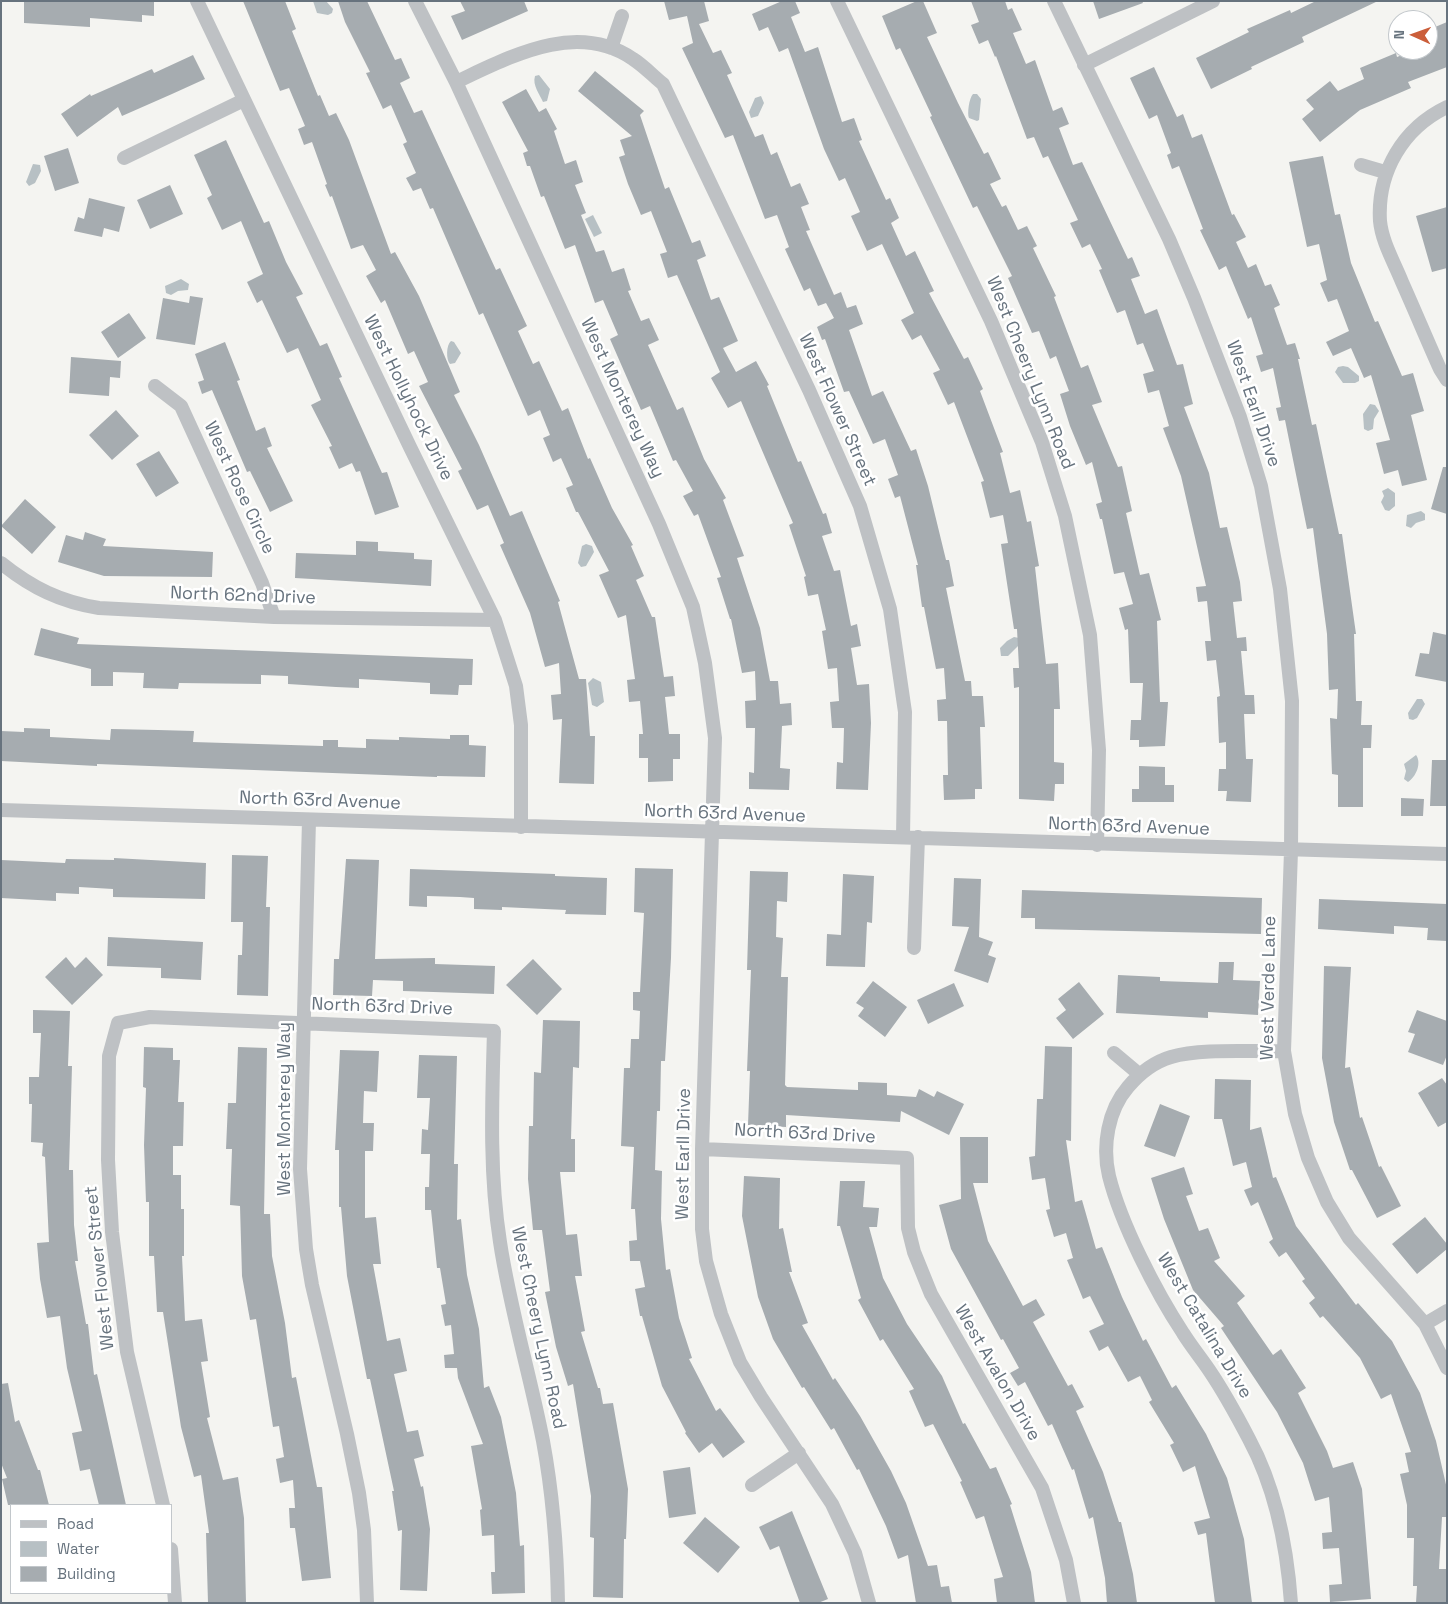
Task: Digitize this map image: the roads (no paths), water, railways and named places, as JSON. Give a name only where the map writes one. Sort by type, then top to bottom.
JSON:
[{"type":"street","name":"West Hollyhock Drive","points":[[197,1],[410,447],[496,620],[516,686],[521,725],[521,827]]},
{"type":"street","name":"West Monterey Way","points":[[415,1],[456,82],[655,515],[693,607],[705,664],[715,738],[711,832]]},
{"type":"street","name":"West Cheery Lynn Road","points":[[837,1],[991,321],[1042,442],[1065,516],[1090,635],[1098,750],[1097,845]]},
{"type":"street","name":"West Earll Drive","points":[[1054,1],[1169,239],[1240,417],[1261,486],[1280,589],[1292,702],[1291,851]]},
{"type":"street","points":[[1084,65],[1213,1]]},
{"type":"street","points":[[611,48],[622,16]]},
{"type":"street","name":"West Flower Street","points":[[456,82],[523,51],[566,41],[604,45],[611,48],[633,59],[663,84],[809,390],[860,506],[890,609],[905,712],[903,837]]},
{"type":"street","points":[[124,158],[244,100]]},
{"type":"street","points":[[1447,106],[1433,113],[1413,130],[1399,148],[1385,172],[1380,222],[1386,246],[1440,369],[1447,380]]},
{"type":"street","points":[[1361,166],[1385,172]]},
{"type":"street","name":"West Rose Circle","points":[[155,386],[181,406],[262,583],[274,616]]},
{"type":"street","name":"North 62nd Drive","points":[[1,563],[20,578],[71,603],[120,610],[274,616],[496,620]]},
{"type":"street","name":"North 63rd Avenue","points":[[1,810],[521,827],[918,837],[1291,851],[1447,854]]},
{"type":"street","name":"West Monterey Way","points":[[309,820],[300,1169],[306,1250],[320,1326],[347,1434],[364,1530],[367,1603]]},
{"type":"street","name":"West Earll Drive","points":[[711,832],[702,1149],[702,1229],[706,1261],[721,1314],[740,1362],[760,1397],[832,1504],[846,1530],[855,1553],[869,1603]]},
{"type":"street","points":[[914,948],[918,837]]},
{"type":"street","name":"West Verde Lane","points":[[1291,851],[1284,1051],[1295,1114],[1308,1158],[1327,1202],[1349,1238],[1426,1324],[1447,1368]]},
{"type":"street","name":"North 63rd Drive","points":[[118,1023],[150,1017],[494,1031]]},
{"type":"street","name":"West Flower Street","points":[[118,1023],[109,1056],[108,1160],[112,1232],[127,1352],[163,1504]]},
{"type":"street","name":"West Cheery Lynn Road","points":[[494,1031],[492,1128],[494,1198],[512,1314],[531,1387],[551,1491],[558,1563],[558,1603]]},
{"type":"street","name":"West Catalina Drive","points":[[1284,1051],[1204,1053],[1170,1057],[1139,1074],[1124,1092],[1111,1114],[1107,1144],[1109,1175],[1141,1256],[1164,1302],[1210,1371],[1250,1440],[1267,1480],[1284,1540],[1291,1603]]},
{"type":"street","points":[[1114,1053],[1139,1074]]},
{"type":"street","name":"North 63rd Drive","points":[[702,1149],[907,1158]]},
{"type":"street","name":"West Avalon Drive","points":[[907,1158],[908,1228],[914,1252],[931,1294],[1042,1488],[1066,1560],[1074,1603]]},
{"type":"street","points":[[1426,1324],[1447,1311]]},
{"type":"street","points":[[752,1485],[799,1453]]},
{"type":"street","points":[[172,1562],[175,1603]]},
{"type":"water","points":[[313,1],[326,1],[333,9],[332,13],[328,15],[317,13]]},
{"type":"water","points":[[539,75],[550,89],[547,101],[543,102],[534,79],[535,76]]},
{"type":"water","points":[[973,94],[977,94],[981,99],[979,120],[977,121],[968,116],[969,102]]},
{"type":"water","points":[[761,96],[764,103],[758,116],[751,118],[749,112],[755,98]]},
{"type":"water","points":[[33,164],[40,165],[41,171],[35,183],[29,186],[26,182]]},
{"type":"water","points":[[593,215],[602,233],[594,237],[585,219]]},
{"type":"water","points":[[181,279],[189,284],[188,290],[178,291],[171,295],[166,293],[165,286]]},
{"type":"water","points":[[451,341],[454,342],[461,353],[455,363],[450,364],[447,352]]},
{"type":"water","points":[[1338,367],[1348,367],[1359,376],[1359,381],[1343,383],[1335,372]]},
{"type":"water","points":[[1370,404],[1375,405],[1379,411],[1374,419],[1373,429],[1368,431],[1364,429],[1363,414]]},
{"type":"water","points":[[1388,488],[1395,493],[1395,506],[1389,511],[1385,510],[1381,502],[1384,496],[1382,491]]},
{"type":"water","points":[[1421,511],[1425,514],[1425,520],[1416,523],[1411,528],[1406,526],[1407,515]]},
{"type":"water","points":[[586,544],[592,546],[594,552],[586,566],[581,567],[578,563],[582,546]]},
{"type":"water","points":[[1014,637],[1019,638],[1020,644],[1008,656],[1001,656],[1000,648]]},
{"type":"water","points":[[593,678],[601,682],[604,702],[597,707],[592,705],[588,683]]},
{"type":"water","points":[[1417,699],[1422,699],[1425,704],[1417,718],[1409,719],[1408,713]]},
{"type":"water","points":[[1416,755],[1418,758],[1417,770],[1408,782],[1404,779],[1406,771],[1404,764]]}]
